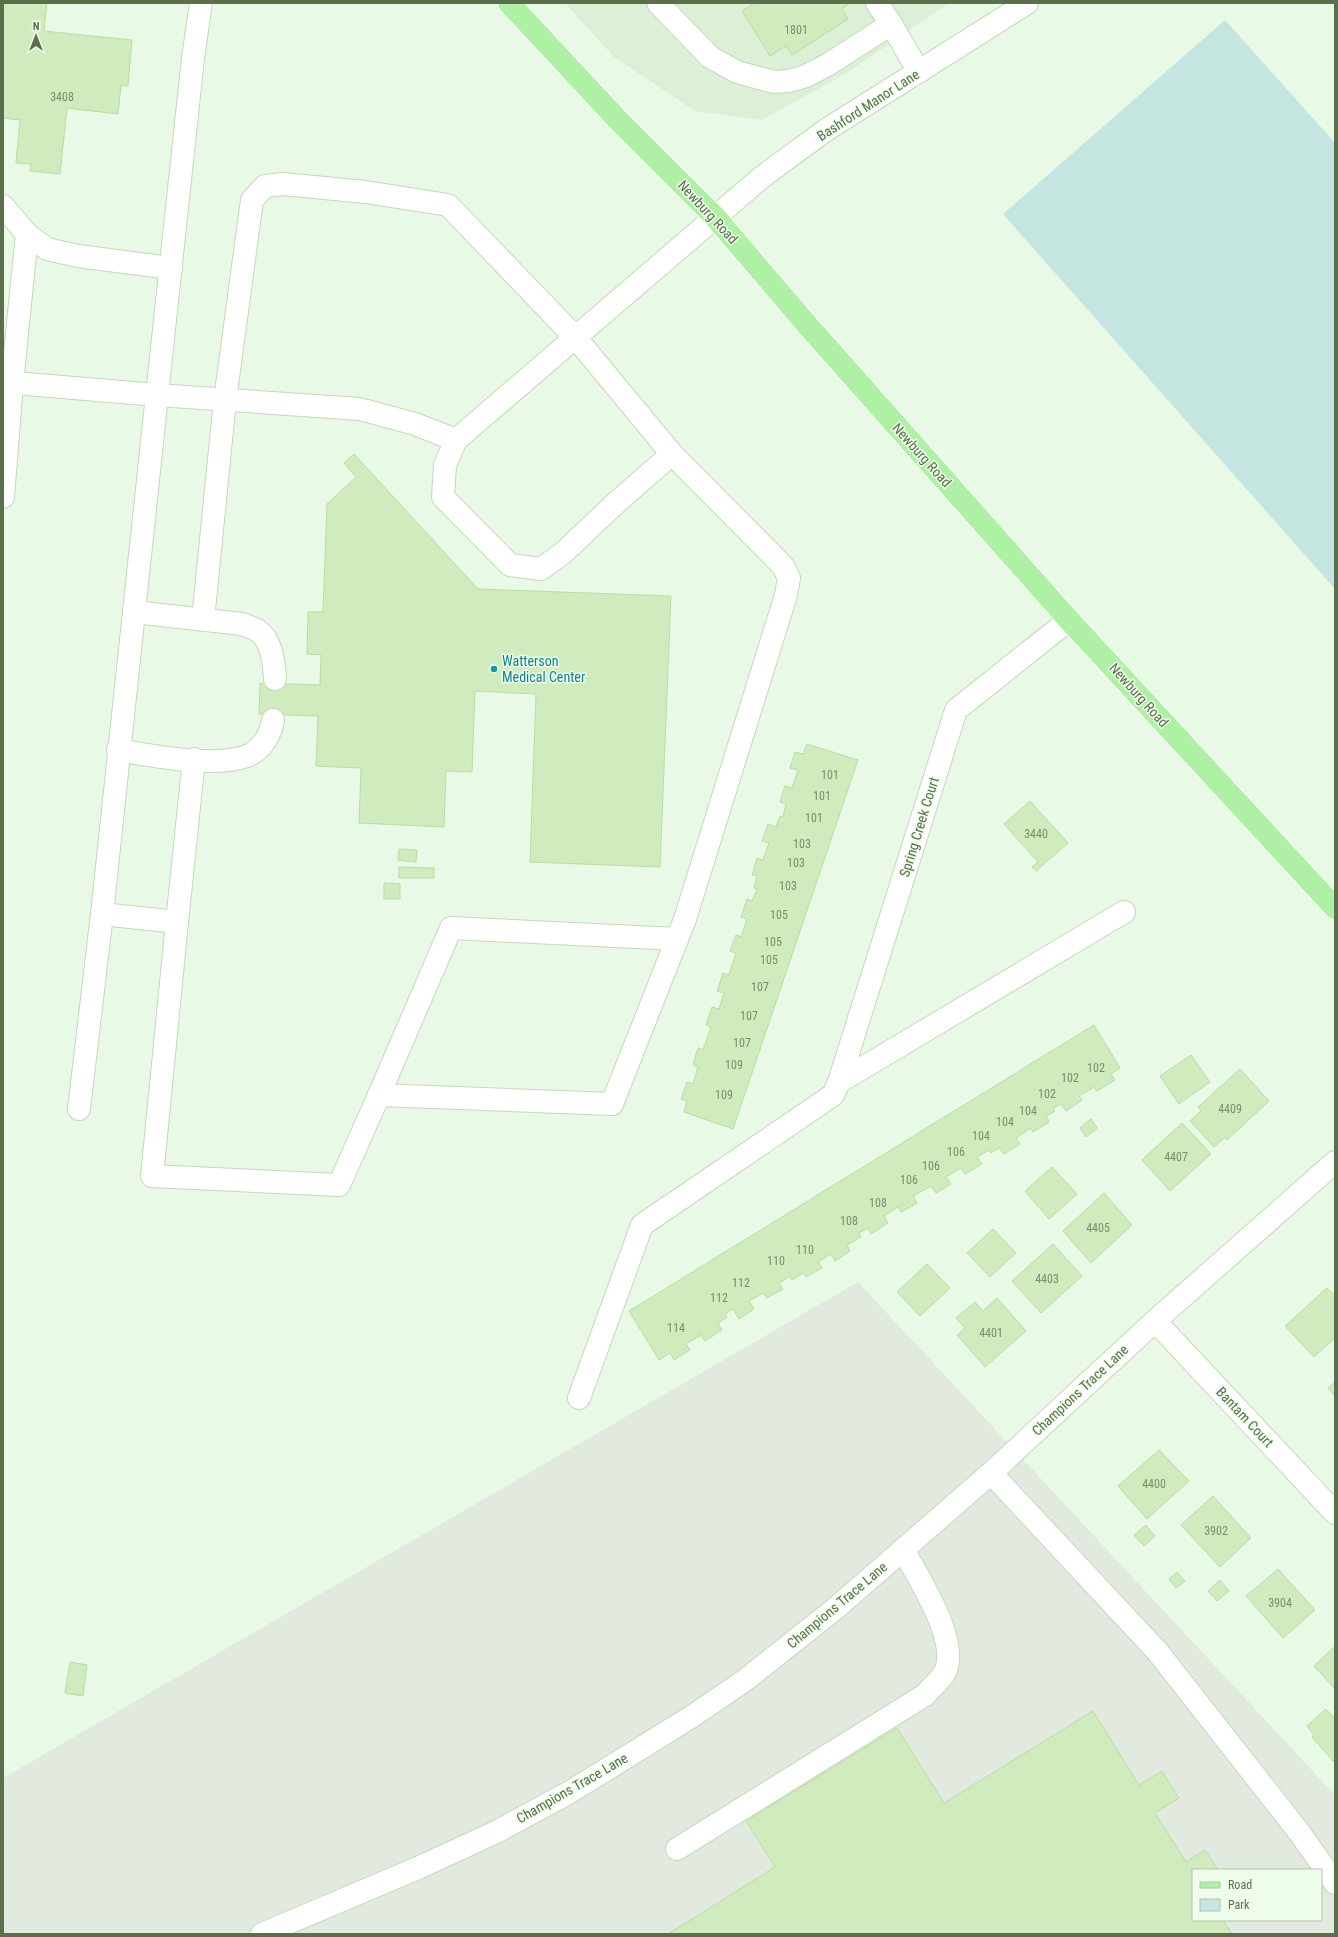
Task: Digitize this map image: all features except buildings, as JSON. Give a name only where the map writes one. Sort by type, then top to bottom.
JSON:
[{"type":"main road","name":"Newburg Road","points":[[509,3],[618,120],[715,217],[809,327],[1069,620],[1335,908]]},
{"type":"street","points":[[79,1109],[102,914],[118,750],[193,58],[201,3]]},
{"type":"street","points":[[658,3],[710,57],[737,72],[774,82],[789,81],[806,76],[829,64],[891,24]]},
{"type":"street","points":[[877,3],[919,72]]},
{"type":"street","name":"Bashford Manor Lane","points":[[456,440],[762,177],[821,134],[1027,3]]},
{"type":"street","points":[[203,620],[225,400],[252,200],[264,186],[283,184],[366,192],[448,205],[575,337],[672,454],[778,560],[789,578],[786,595],[676,939],[612,1104],[379,1095]]},
{"type":"street","points":[[3,206],[27,234],[47,249],[78,256],[171,268]]},
{"type":"street","points":[[3,497],[8,383],[27,234]]},
{"type":"street","points":[[8,383],[360,409],[415,424],[456,440],[445,465],[442,497],[510,565],[541,569],[563,553],[617,502],[672,454]]},
{"type":"street","points":[[134,612],[242,624],[258,631],[269,646],[274,662],[275,679]]},
{"type":"street","name":"Spring Creek Court","points":[[839,1082],[956,710],[1069,620]]},
{"type":"street","points":[[118,750],[194,759],[229,760],[249,755],[263,744],[271,731],[273,720]]},
{"type":"street","points":[[194,759],[152,1176],[339,1185],[451,928],[676,939]]},
{"type":"street","points":[[579,1398],[642,1225],[833,1095],[839,1082],[1124,912]]},
{"type":"street","points":[[102,914],[177,922]]},
{"type":"street","name":"Champions Trace Lane","points":[[262,1934],[418,1868],[496,1832],[570,1792],[691,1718],[744,1681],[836,1608],[991,1473],[1155,1321],[1335,1162]]},
{"type":"street","name":"Bantam Court","points":[[1155,1321],[1335,1513]]},
{"type":"street","points":[[991,1473],[1157,1651],[1299,1832],[1335,1884]]},
{"type":"street","points":[[676,1849],[925,1694],[944,1673],[949,1649],[944,1628],[903,1550]]},
{"type":"shaded area","points":[[565,3],[949,3],[845,74],[762,120],[695,111],[614,57]]},
{"type":"shaded area","points":[[858,1282],[1335,1795],[1335,1934],[3,1934],[3,1778]]},
{"type":"green space","points":[[1225,20],[1335,143],[1335,589],[1003,214]]},
{"type":"place","name":"Watterson Medical Center","points":[[494,669]]}]
